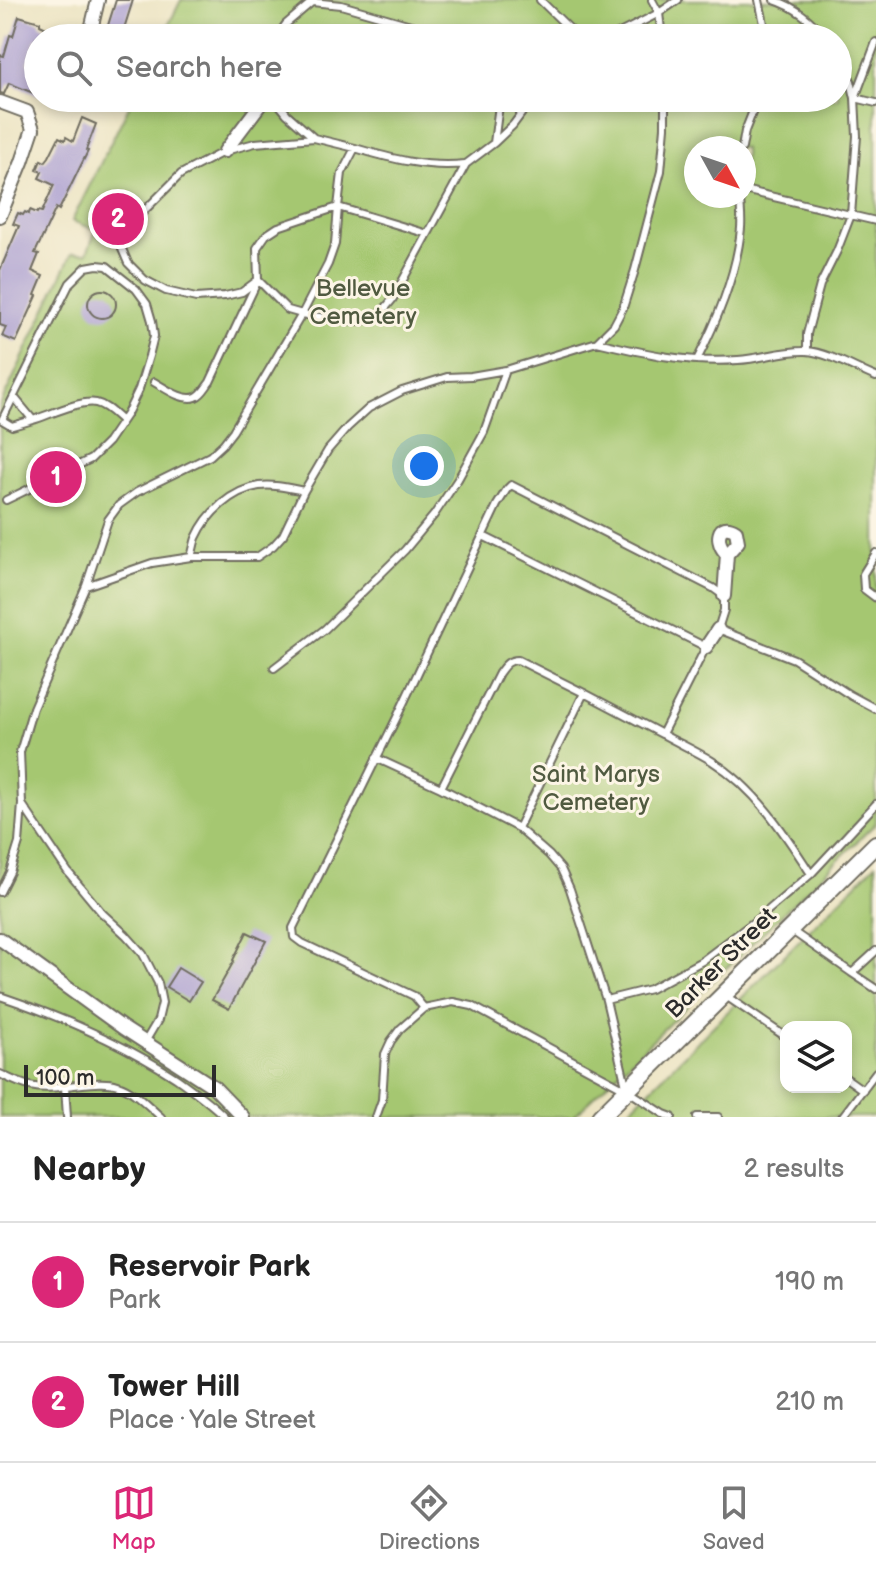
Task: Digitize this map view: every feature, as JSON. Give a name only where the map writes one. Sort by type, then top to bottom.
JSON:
[{"type":"main road","name":"Barker Street","points":[[600,1117],[876,844]]},
{"type":"street","points":[[92,24],[98,0]]},
{"type":"street","points":[[0,102],[24,111]]},
{"type":"street","points":[[0,216],[33,129],[27,112]]},
{"type":"street","points":[[225,151],[254,112]]},
{"type":"street","points":[[724,596],[727,554]]},
{"type":"street","points":[[706,647],[718,629]]},
{"type":"street","points":[[0,939],[214,1087],[243,1117]]},
{"type":"lane","points":[[540,0],[565,24]]},
{"type":"lane","points":[[652,0],[660,24]]},
{"type":"lane","points":[[637,24],[676,0]]},
{"type":"lane","points":[[759,0],[764,24]]},
{"type":"lane","points":[[774,0],[790,5],[814,24]]},
{"type":"lane","points":[[286,24],[312,1],[341,5],[407,24]]},
{"type":"lane","points":[[855,98],[876,42]]},
{"type":"lane","points":[[807,351],[807,334],[820,285],[851,215],[857,136],[852,85]]},
{"type":"lane","points":[[855,98],[876,103]]},
{"type":"lane","points":[[285,112],[314,138]]},
{"type":"lane","points":[[494,143],[498,112]]},
{"type":"lane","points":[[258,280],[288,310],[356,320],[373,318],[392,300],[466,164],[494,143],[523,112]]},
{"type":"lane","points":[[86,586],[152,563],[191,557],[257,557],[283,535],[328,450],[369,408],[402,391],[447,377],[506,370],[597,342],[614,325],[623,308],[635,270],[661,171],[665,112]]},
{"type":"lane","points":[[744,136],[752,112]]},
{"type":"lane","points":[[258,280],[242,292],[225,296],[196,298],[166,291],[145,280],[128,263],[122,249],[126,229],[181,174],[225,151],[255,143],[314,138],[415,164],[466,164]]},
{"type":"lane","points":[[0,892],[19,843],[22,804],[20,752],[33,708],[86,586],[108,520],[119,505],[137,492],[210,456],[233,431],[328,264],[335,244],[342,173],[355,148]]},
{"type":"lane","points":[[756,193],[876,221]]},
{"type":"lane","points":[[154,382],[181,396],[194,398],[201,395],[258,280],[257,248],[266,235],[278,227],[338,207],[428,234]]},
{"type":"lane","points":[[697,360],[731,275],[741,228],[740,208]]},
{"type":"lane","points":[[6,500],[91,459],[108,442],[127,414],[139,389],[154,336],[147,304],[136,289],[107,266],[86,267],[70,283],[1,420],[12,426],[86,403],[99,403],[122,421]]},
{"type":"lane","points":[[597,342],[637,352],[697,360],[735,361],[807,351],[876,377]]},
{"type":"lane","points":[[274,668],[325,629],[405,550],[434,515],[484,432],[506,370]]},
{"type":"lane","points":[[14,397],[33,420]]},
{"type":"lane","points":[[424,1008],[414,996],[302,943],[294,937],[293,928],[497,505],[511,485],[713,588],[724,596],[724,610],[718,629],[794,659],[876,709]]},
{"type":"lane","points":[[191,557],[196,538],[219,505],[242,491],[258,486],[304,491]]},
{"type":"lane","points":[[483,536],[706,647],[662,734]]},
{"type":"lane","points":[[876,553],[863,574],[864,589],[876,598]]},
{"type":"lane","points":[[441,788],[499,673],[511,660],[518,660],[713,761],[746,789],[780,826],[811,874]]},
{"type":"lane","points":[[518,828],[584,693]]},
{"type":"lane","points":[[376,758],[518,828],[561,869],[579,914],[606,1000],[627,1090]]},
{"type":"lane","points":[[22,804],[68,872],[102,913],[143,954],[158,983],[162,1003],[158,1020],[145,1042]]},
{"type":"lane","points":[[606,1000],[650,989],[702,961],[811,874],[876,804]]},
{"type":"lane","points":[[789,929],[876,989]]},
{"type":"lane","points":[[852,973],[876,951]]},
{"type":"lane","points":[[723,994],[780,1033]]},
{"type":"lane","points":[[0,996],[51,1013],[127,1048],[200,1095],[225,1117]]},
{"type":"lane","points":[[376,1117],[382,1100],[385,1054],[391,1041],[424,1008],[453,1002],[472,1006],[672,1117]]},
{"type":"lane","points":[[842,1117],[876,1072]]},
{"type":"lane","points":[[0,1074],[33,1088],[118,1085],[161,1117]]},
{"type":"lane","points":[[852,1082],[863,1090]]},
{"type":"lane","points":[[65,1086],[67,1117]]},
{"type":"lane","points":[[697,1117],[718,1117]]},
{"type":"green space","points":[[181,0],[876,0],[876,823],[573,1117],[0,1117],[0,406],[72,253],[87,253],[96,230],[72,221],[126,112],[852,112],[852,24],[169,24]]},
{"type":"green space","points":[[876,864],[876,1117],[622,1117]]},
{"type":"building","points":[[116,0],[133,0],[125,24],[108,24]]},
{"type":"building","points":[[19,16],[40,22],[24,24],[24,89],[9,83],[4,94],[0,93],[0,55],[4,56],[10,35],[13,36]]},
{"type":"building","points":[[82,118],[96,124],[88,151],[35,253],[39,254],[32,271],[43,276],[16,342],[2,336],[6,327],[0,325],[0,270],[19,226],[13,224],[18,213],[29,214],[30,210],[42,212],[54,185],[39,178],[42,172],[37,170],[41,160],[45,162],[49,157],[59,137],[73,141]]},
{"type":"building","points":[[102,290],[112,294],[116,304],[112,314],[102,318],[92,314],[88,304],[92,294]]},
{"type":"building","points":[[247,932],[266,941],[229,1009],[212,1000]]},
{"type":"building","points":[[178,968],[201,982],[189,1001],[166,987]]},
{"type":"place","name":"Tower Hill","points":[[118,219]]},
{"type":"place","name":"Reservoir Park","points":[[56,477]]},
{"type":"park label","name":"Bellevue Cemetery","points":[[363,302]]},
{"type":"park label","name":"Saint Marys Cemetery","points":[[596,788]]}]
